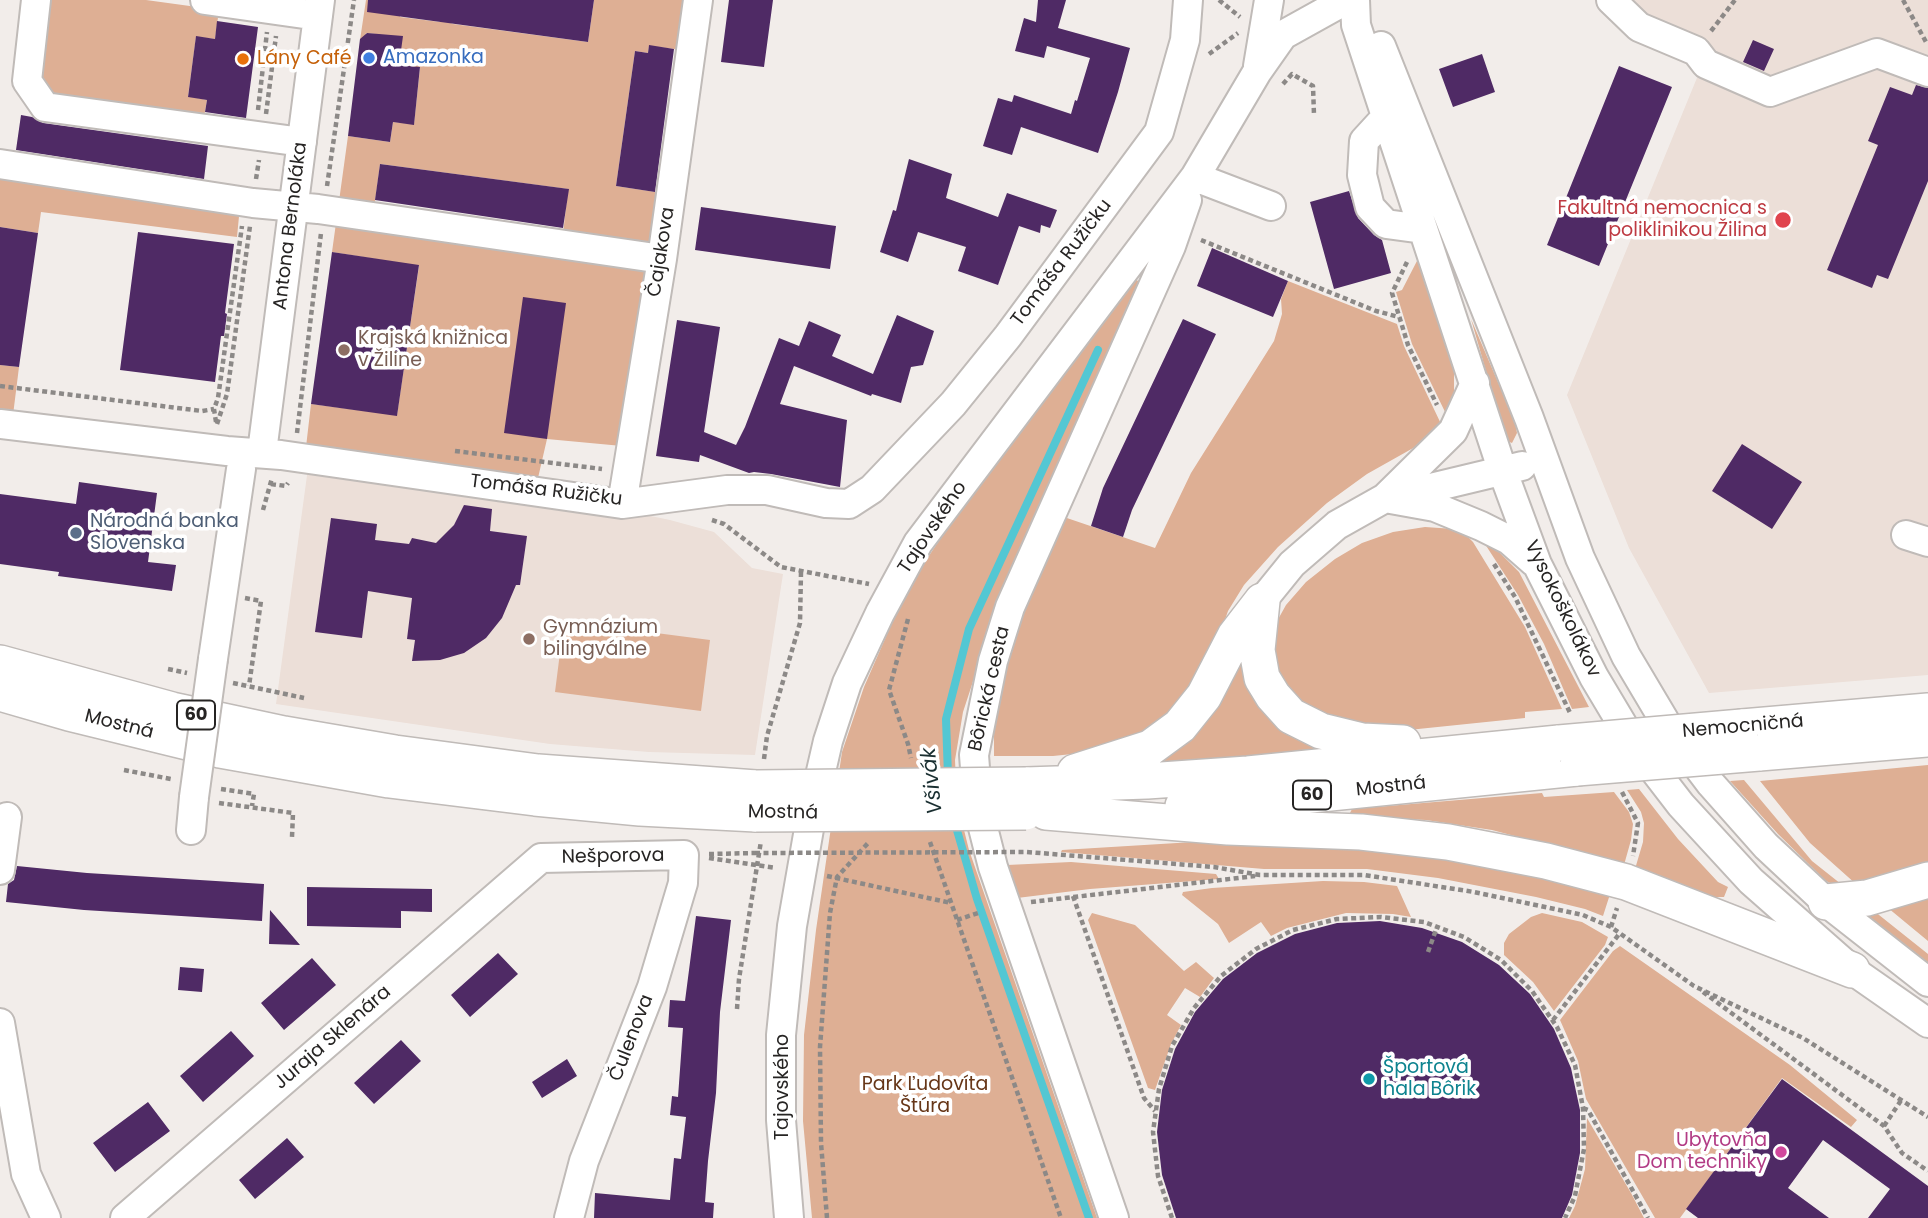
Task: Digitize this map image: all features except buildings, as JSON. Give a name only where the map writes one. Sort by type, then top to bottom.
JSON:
[{"type":"main road","points":[[1262,601],[1257,650],[1262,678],[1273,696],[1292,716],[1321,731],[1362,741],[1505,748]]},
{"type":"main road","points":[[1033,798],[1150,748],[1180,726],[1204,696],[1235,636],[1262,601]]},
{"type":"main road","name":"Mostná","points":[[0,670],[68,713],[220,750],[388,780],[627,807],[1033,798],[1251,801],[1569,743]]},
{"type":"main road","name":"Nemocničná","points":[[1751,740],[1928,711]]},
{"type":"main road","name":"Nemocničná","points":[[1569,743],[1928,739]]},
{"type":"main road","name":"Mostná","points":[[1033,798],[1146,781],[1248,774],[1569,743]]},
{"type":"main road","points":[[1033,798],[1228,827],[1361,832],[1448,842],[1534,858],[1626,882],[1852,970]]},
{"type":"main road","points":[[1826,902],[1867,898],[1928,880]]},
{"type":"street","points":[[36,0],[27,81],[45,107],[302,142]]},
{"type":"street","points":[[205,0],[275,10],[319,8]]},
{"type":"street","name":"Čajakova","points":[[622,503],[662,258],[698,0]]},
{"type":"street","name":"Tomáša Ružičku","points":[[0,424],[228,451],[248,467],[294,457],[622,503],[727,490],[767,490],[826,503],[849,505],[872,489],[942,416],[1000,346],[1159,132],[1185,40],[1188,0]]},
{"type":"street","points":[[1257,72],[1269,0]]},
{"type":"street","name":"Tajovského","points":[[789,1218],[781,1120],[782,1035],[792,926],[813,806],[828,741],[847,683],[889,594],[918,543],[1195,177],[1257,72],[1283,35],[1346,0]]},
{"type":"street","name":"Vysokoškolákov","points":[[1356,0],[1356,25],[1503,472],[1537,565],[1594,677],[1634,744],[1681,805],[1751,881],[1852,970],[1928,1023]]},
{"type":"street","name":"Vysokoškolákov","points":[[1356,0],[1375,31],[1580,558],[1626,656],[1670,730],[1711,784],[1766,846],[1826,902],[1928,982]]},
{"type":"street","points":[[1611,0],[1639,27],[1696,51],[1706,64],[1770,92],[1877,53],[1928,72]]},
{"type":"street","name":"Antona Bernoláka","points":[[191,830],[206,793],[213,659],[294,208],[319,8]]},
{"type":"street","points":[[1386,117],[1364,141],[1362,175],[1370,207],[1386,224],[1423,229]]},
{"type":"street","points":[[0,164],[249,202],[324,210],[662,258]]},
{"type":"street","points":[[1195,177],[1271,206]]},
{"type":"street","name":"Bôrická cesta","points":[[1114,1218],[993,867],[978,808],[974,755],[993,661],[1010,607],[1171,246],[1195,177]]},
{"type":"street","points":[[1262,601],[1292,564],[1337,525],[1385,498],[1453,431],[1475,383]]},
{"type":"street","points":[[1385,498],[1503,472],[1543,459]]},
{"type":"street","points":[[1385,498],[1436,507],[1481,526],[1509,540],[1537,565]]},
{"type":"street","points":[[0,870],[7,817]]},
{"type":"street","name":"Nešporova","points":[[541,859],[684,855]]},
{"type":"street","name":"Čulenova","points":[[569,1218],[583,1161],[652,986],[683,883],[684,855]]},
{"type":"street","name":"Juraja Sklenára","points":[[125,1218],[541,859]]},
{"type":"street","points":[[1751,881],[1797,900],[1826,902]]},
{"type":"street","points":[[0,1023],[26,1174],[46,1218]]},
{"type":"path","points":[[248,467],[286,486],[294,457],[324,210],[354,0]]},
{"type":"path","points":[[1219,0],[1250,24]]},
{"type":"path","points":[[1696,51],[1735,0]]},
{"type":"path","points":[[1903,0],[1928,46]]},
{"type":"path","points":[[249,202],[227,394],[217,425],[214,409],[218,398],[249,202],[275,10]]},
{"type":"path","points":[[258,137],[275,10]]},
{"type":"path","points":[[1174,79],[1239,32]]},
{"type":"path","points":[[1292,74],[1313,86],[1314,115]]},
{"type":"path","points":[[1197,238],[1376,311],[1399,317]]},
{"type":"path","points":[[1392,293],[1408,345],[1439,411]]},
{"type":"path","points":[[0,386],[202,411],[214,409]]},
{"type":"path","points":[[448,450],[627,472]]},
{"type":"path","points":[[704,518],[724,524],[781,567],[871,584],[912,608],[890,690],[911,761]]},
{"type":"path","points":[[1489,557],[1515,597],[1566,706],[1569,743]]},
{"type":"path","points":[[737,1009],[739,979],[758,865],[759,803],[767,736],[800,623],[801,572]]},
{"type":"path","points":[[249,686],[259,617]]},
{"type":"path","points":[[1616,783],[1631,805],[1638,823],[1637,841],[1630,866]]},
{"type":"path","points":[[206,793],[254,794],[253,806]]},
{"type":"path","points":[[226,803],[293,813],[292,837]]},
{"type":"path","points":[[684,855],[1027,852],[1214,867],[1259,876]]},
{"type":"path","points":[[735,861],[758,865]]},
{"type":"path","points":[[1030,902],[1259,876],[1364,875],[1474,892],[1583,915],[1620,933],[1884,1126],[1902,1153],[1928,1171]]},
{"type":"path","points":[[827,1218],[821,1143],[820,1048],[830,913],[837,877],[951,902],[1061,1218]]},
{"type":"path","points":[[1073,896],[1144,1098],[1156,1111]]},
{"type":"path","points":[[957,920],[974,915]]},
{"type":"path","points":[[1171,1218],[1158,1175],[1153,1132],[1159,1089],[1172,1046],[1194,1008],[1221,976],[1256,949],[1293,930],[1337,919],[1381,917],[1424,922],[1464,937],[1501,960],[1532,991],[1553,1020],[1575,1065],[1583,1108],[1584,1149],[1575,1196],[1565,1218]]},
{"type":"path","points":[[1429,952],[1437,927]]},
{"type":"path","points":[[1553,1020],[1620,933]]},
{"type":"path","points":[[1694,986],[1803,1038],[1928,1117]]},
{"type":"path","points":[[1884,1126],[1902,1099]]},
{"type":"path","points":[[1583,1108],[1588,1110],[1648,1218]]},
{"type":"shaded area","name":"Fakultná nemocnica s poliklinikou Žilina","points":[[1627,0],[1928,0],[1928,675],[1709,693],[1629,548],[1567,395],[1710,46],[1646,18]]},
{"type":"shaded area","name":"Gymnázium bilingválne","points":[[308,468],[622,510],[670,520],[714,532],[752,568],[783,574],[755,755],[649,752],[550,744],[276,704]]},
{"type":"green space","points":[[46,0],[146,0],[219,10],[215,39],[196,37],[188,96],[207,100],[204,117],[52,95],[37,79]]},
{"type":"green space","points":[[366,0],[401,0],[400,17],[440,22],[441,19],[453,24],[588,42],[594,0],[698,0],[691,51],[649,46],[648,53],[635,51],[616,186],[662,193],[622,446],[547,439],[538,478],[306,447],[311,404],[397,415],[419,266],[332,252],[348,136],[390,142],[393,122],[414,124],[420,68],[399,65],[376,34],[366,33],[364,41],[360,40]],"holes":[[[380,164],[568,189],[563,234],[520,228],[521,224],[509,222],[509,226],[374,209]]]},
{"type":"green space","points":[[0,173],[240,206],[237,237],[41,212],[38,233],[0,227]]},
{"type":"green space","points":[[1418,259],[1423,263],[1454,371],[1454,398],[1448,418],[1412,344],[1396,292],[1402,290]]},
{"type":"green space","name":"Park Ľudovíta Štúra","points":[[1136,280],[1141,282],[999,602],[963,712],[955,760],[957,802],[969,850],[1097,1218],[812,1218],[803,1121],[804,1035],[842,752],[864,687],[917,574],[961,507]]},
{"type":"green space","points":[[1288,281],[1397,324],[1404,346],[1442,426],[1431,438],[1367,474],[1327,503],[1278,547],[1244,585],[1228,611],[1210,663],[1149,738],[1092,752],[1053,756],[994,756],[994,718],[1005,663],[1021,610],[1061,516],[1155,548],[1191,473],[1274,341],[1282,314],[1281,299]]},
{"type":"green space","points":[[1471,319],[1515,422],[1517,433],[1512,443],[1507,441],[1502,427]]},
{"type":"green space","points":[[0,365],[19,367],[13,415],[0,413]]},
{"type":"green space","points":[[1425,527],[1454,529],[1473,542],[1525,627],[1562,709],[1525,712],[1525,718],[1389,732],[1353,726],[1302,705],[1276,675],[1271,642],[1276,623],[1286,605],[1306,582],[1335,559],[1362,543],[1393,532]]},
{"type":"green space","points":[[1483,541],[1495,548],[1519,572],[1589,707],[1572,709],[1544,644],[1518,595]]},
{"type":"green space","points":[[564,621],[710,640],[701,711],[555,692]]},
{"type":"green space","points":[[1238,655],[1336,750],[1147,766]]},
{"type":"green space","points":[[1928,765],[1928,864],[1857,885],[1810,843],[1760,781]]},
{"type":"green space","points":[[1744,780],[1812,861],[1841,884],[1834,885],[1826,881],[1730,781]]},
{"type":"green space","points":[[1639,789],[1678,839],[1718,882],[1728,887],[1724,897],[1713,897],[1635,869],[1643,842],[1644,823],[1641,812],[1627,790]]},
{"type":"green space","points":[[1614,792],[1629,812],[1633,824],[1624,865],[1492,830],[1426,820],[1356,817],[1350,813],[1352,809],[1542,793],[1544,797]]},
{"type":"green space","points":[[1210,841],[1360,844],[1612,888],[1603,916],[1536,897],[1438,878],[1367,869],[1264,869],[1061,852]]},
{"type":"green space","points":[[1071,862],[1216,874],[1219,879],[1090,889],[1017,898],[1007,865]]},
{"type":"green space","points":[[1323,881],[1397,886],[1411,917],[1346,913],[1287,928],[1271,936],[1261,922],[1229,943],[1218,924],[1182,895],[1183,892],[1212,888]]},
{"type":"green space","points":[[1928,889],[1928,941],[1882,903]]},
{"type":"green space","points":[[1869,907],[1928,954],[1928,963],[1867,917],[1864,914]]},
{"type":"green space","points":[[1092,913],[1135,925],[1184,971],[1196,962],[1214,978],[1200,997],[1185,988],[1167,1015],[1181,1025],[1171,1044],[1155,1090],[1148,1088],[1088,920]]},
{"type":"green space","points":[[1542,913],[1582,922],[1608,937],[1605,945],[1554,1011],[1533,982],[1504,955],[1504,943],[1509,934],[1531,917]]},
{"type":"green space","points":[[1620,946],[1790,1065],[1857,1120],[1851,1127],[1782,1078],[1680,1218],[1655,1218],[1586,1099],[1578,1061],[1560,1020],[1613,951]]},
{"type":"green space","points":[[1587,1118],[1644,1218],[1569,1218],[1585,1169]]},
{"type":"waterway","name":"Všivák","points":[[948,776],[946,719],[969,629],[1098,350]]},
{"type":"waterway","name":"Všivák","points":[[954,820],[977,899],[1089,1218]]},
{"type":"place","name":"Amazonka","points":[[369,58]]},
{"type":"place","name":"Lány Café","points":[[243,59]]},
{"type":"place","name":"Fakultná nemocnica s poliklinikou Žilina","points":[[1783,220]]},
{"type":"place","name":"Krajská knižnica v Žiline","points":[[344,350]]},
{"type":"place","name":"Národná banka Slovenska","points":[[76,533]]},
{"type":"place","name":"Gymnázium bilingválne","points":[[529,639]]},
{"type":"place","name":"Športová hala Bôrik","points":[[1369,1079]]},
{"type":"place","name":"Ubytovňa Dom techniky","points":[[1781,1152]]}]
